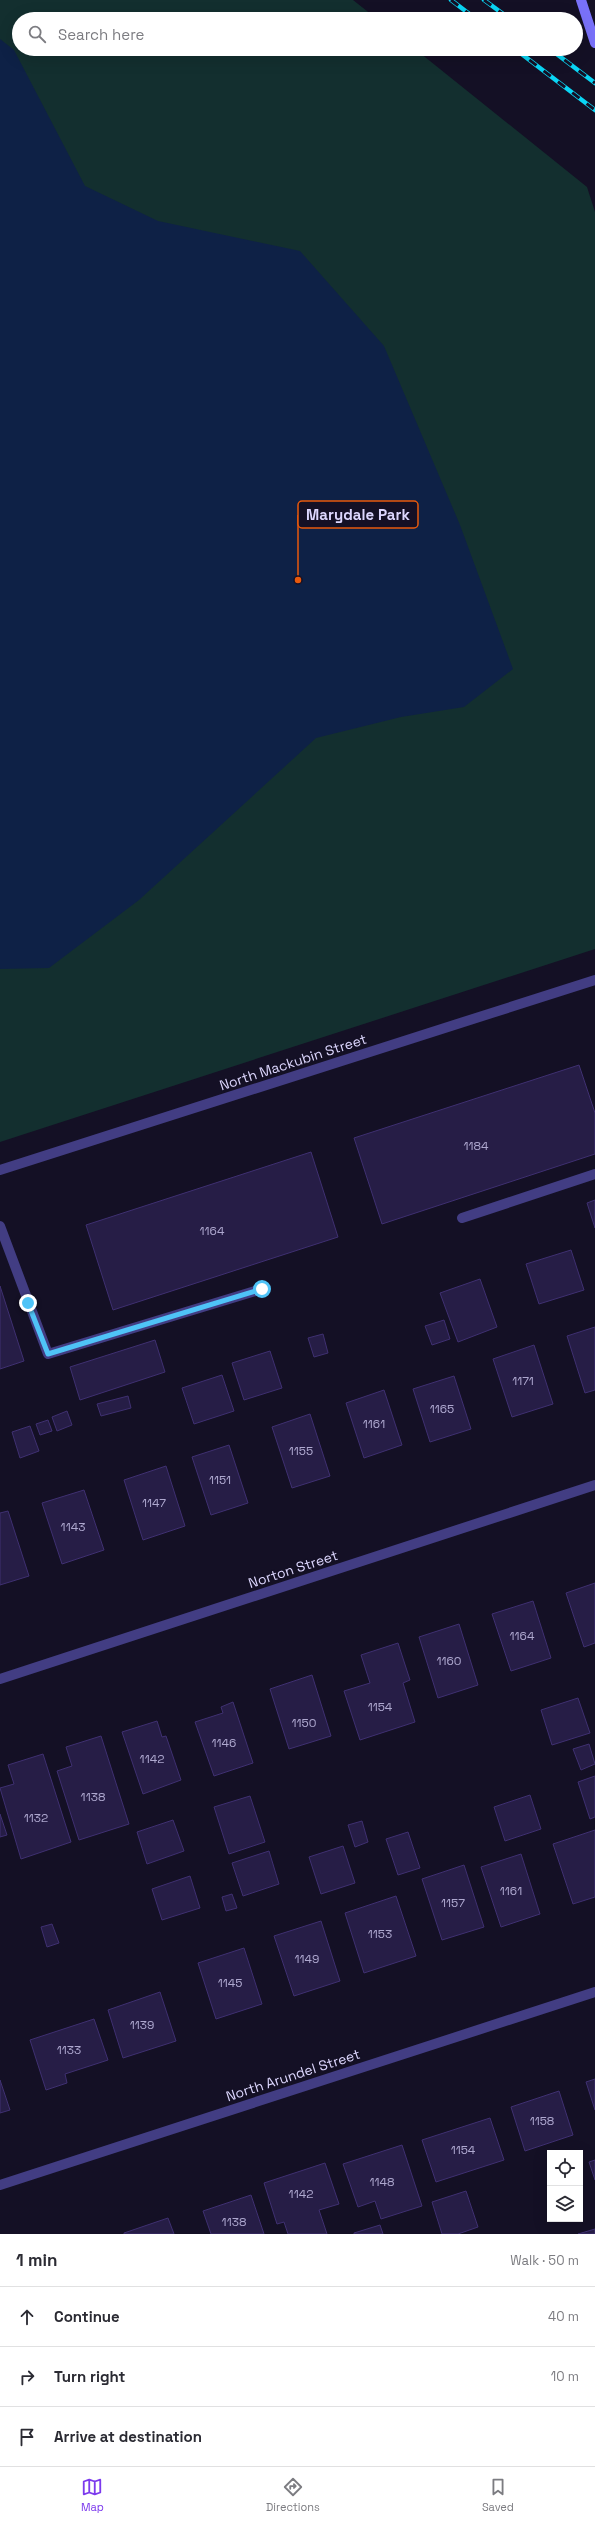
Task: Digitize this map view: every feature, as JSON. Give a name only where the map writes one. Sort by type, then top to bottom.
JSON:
[{"type":"main road","points":[[581,0],[595,43]]},
{"type":"street","name":"North Mackubin Street","points":[[0,1170],[595,980]]},
{"type":"street","points":[[462,1218],[595,1174]]},
{"type":"street","points":[[0,1226],[48,1354],[262,1289]]},
{"type":"street","name":"Norton Street","points":[[0,1679],[595,1485]]},
{"type":"street","name":"North Arundel Street","points":[[0,2185],[595,1992]]},
{"type":"green space","points":[[0,0],[353,0],[368,12],[12,12],[12,56],[424,56],[587,187],[595,212],[595,949],[0,1142]]},
{"type":"water","points":[[0,39],[12,48],[12,56],[17,56],[85,186],[158,221],[300,251],[384,346],[460,525],[513,669],[464,707],[401,717],[316,738],[139,900],[49,968],[0,969]]},
{"type":"building","points":[[579,1065],[595,1113],[595,1154],[382,1224],[354,1138]]},
{"type":"building","points":[[311,1152],[338,1237],[113,1310],[86,1225]]},
{"type":"building","points":[[595,1200],[595,1228],[587,1203]]},
{"type":"building","points":[[571,1250],[584,1290],[539,1304],[526,1264]]},
{"type":"building","points":[[480,1279],[497,1327],[458,1342],[440,1293]]},
{"type":"building","points":[[0,1286],[24,1361],[0,1369]]},
{"type":"building","points":[[444,1320],[450,1339],[432,1345],[425,1326]]},
{"type":"building","points":[[595,1327],[595,1390],[585,1393],[567,1336]]},
{"type":"building","points":[[323,1334],[328,1353],[314,1357],[308,1338]]},
{"type":"building","points":[[155,1340],[165,1372],[80,1400],[70,1367]]},
{"type":"building","points":[[534,1345],[553,1404],[512,1417],[493,1359]]},
{"type":"building","points":[[270,1351],[282,1388],[244,1400],[232,1363]]},
{"type":"building","points":[[222,1375],[234,1411],[194,1424],[182,1388]]},
{"type":"building","points":[[454,1376],[471,1429],[430,1442],[413,1389]]},
{"type":"building","points":[[384,1390],[402,1445],[364,1458],[346,1403]]},
{"type":"building","points":[[128,1396],[131,1408],[101,1416],[97,1404]]},
{"type":"building","points":[[67,1411],[72,1425],[57,1431],[52,1417]]},
{"type":"building","points":[[310,1414],[330,1476],[292,1488],[272,1427]]},
{"type":"building","points":[[48,1420],[52,1431],[40,1435],[36,1424]]},
{"type":"building","points":[[30,1426],[39,1451],[20,1458],[12,1432]]},
{"type":"building","points":[[229,1445],[248,1503],[211,1515],[192,1457]]},
{"type":"building","points":[[166,1466],[185,1526],[143,1540],[124,1480]]},
{"type":"building","points":[[84,1490],[104,1550],[62,1564],[42,1503]]},
{"type":"building","points":[[8,1511],[29,1576],[0,1585],[0,1513]]},
{"type":"building","points":[[595,1583],[595,1643],[584,1647],[566,1593]]},
{"type":"building","points":[[533,1601],[551,1658],[511,1671],[492,1614]]},
{"type":"building","points":[[459,1624],[478,1685],[438,1698],[419,1637]]},
{"type":"building","points":[[398,1643],[410,1680],[403,1683],[415,1722],[360,1740],[344,1691],[370,1683],[361,1655]]},
{"type":"building","points":[[312,1675],[331,1736],[289,1749],[270,1689]]},
{"type":"building","points":[[578,1698],[590,1733],[552,1745],[541,1710]]},
{"type":"building","points":[[233,1702],[253,1763],[214,1776],[195,1722],[223,1713],[221,1707]]},
{"type":"building","points":[[157,1721],[162,1737],[166,1736],[181,1780],[143,1794],[122,1732]]},
{"type":"building","points":[[101,1736],[129,1824],[79,1840],[57,1771],[72,1766],[66,1747]]},
{"type":"building","points":[[589,1744],[595,1764],[581,1770],[573,1749]]},
{"type":"building","points":[[43,1754],[71,1842],[21,1859],[0,1788],[14,1784],[8,1765]]},
{"type":"building","points":[[595,1776],[595,1817],[590,1819],[578,1782]]},
{"type":"building","points":[[530,1795],[541,1829],[505,1841],[494,1807]]},
{"type":"building","points":[[250,1796],[265,1842],[229,1854],[214,1807]]},
{"type":"building","points":[[0,1814],[7,1835],[0,1837]]},
{"type":"building","points":[[173,1820],[184,1851],[147,1864],[137,1832]]},
{"type":"building","points":[[362,1821],[368,1842],[355,1847],[348,1825]]},
{"type":"building","points":[[595,1830],[595,1897],[573,1904],[553,1844]]},
{"type":"building","points":[[408,1832],[420,1868],[398,1875],[386,1839]]},
{"type":"building","points":[[343,1846],[355,1883],[321,1894],[309,1857]]},
{"type":"building","points":[[269,1851],[279,1884],[243,1896],[232,1863]]},
{"type":"building","points":[[521,1854],[540,1914],[501,1927],[481,1867]]},
{"type":"building","points":[[464,1865],[484,1927],[442,1940],[422,1879]]},
{"type":"building","points":[[190,1876],[200,1908],[162,1920],[152,1889]]},
{"type":"building","points":[[232,1894],[237,1908],[226,1911],[222,1897]]},
{"type":"building","points":[[396,1896],[416,1956],[364,1973],[345,1913]]},
{"type":"building","points":[[321,1921],[340,1981],[294,1996],[274,1936]]},
{"type":"building","points":[[52,1924],[59,1943],[47,1947],[41,1927]]},
{"type":"building","points":[[244,1948],[262,2004],[216,2019],[198,1963]]},
{"type":"building","points":[[160,1992],[176,2041],[123,2058],[108,2010]]},
{"type":"building","points":[[94,2019],[108,2060],[65,2074],[67,2083],[46,2090],[30,2040]]},
{"type":"building","points":[[595,2079],[595,2110],[586,2082]]},
{"type":"building","points":[[0,2080],[10,2110],[0,2113]]},
{"type":"building","points":[[559,2091],[573,2135],[525,2151],[511,2107]]},
{"type":"building","points":[[490,2118],[504,2160],[436,2182],[422,2140]]},
{"type":"building","points":[[402,2145],[422,2206],[381,2219],[375,2201],[358,2207],[343,2164]]},
{"type":"building","points":[[595,2160],[595,2180],[589,2162]]},
{"type":"building","points":[[325,2163],[339,2204],[319,2210],[327,2234],[288,2234],[284,2222],[277,2224],[264,2183]]},
{"type":"building","points":[[466,2191],[478,2227],[458,2234],[442,2234],[432,2202]]},
{"type":"building","points":[[251,2195],[264,2234],[211,2234],[203,2211]]},
{"type":"building","points":[[168,2218],[174,2234],[124,2234],[124,2233]]},
{"type":"building","points":[[380,2225],[383,2234],[354,2234],[354,2233]]},
{"type":"building","points":[[595,2229],[595,2234],[578,2234]]},
{"type":"railway","points":[[451,0],[467,12]]},
{"type":"railway","points":[[484,0],[500,12]]},
{"type":"railway","points":[[524,56],[595,110]]},
{"type":"railway","points":[[559,56],[595,83]]},
{"type":"place","name":"Marydale Park","points":[[298,580]]},
{"type":"route","points":[[28,1303],[48,1354],[262,1289]]}]
